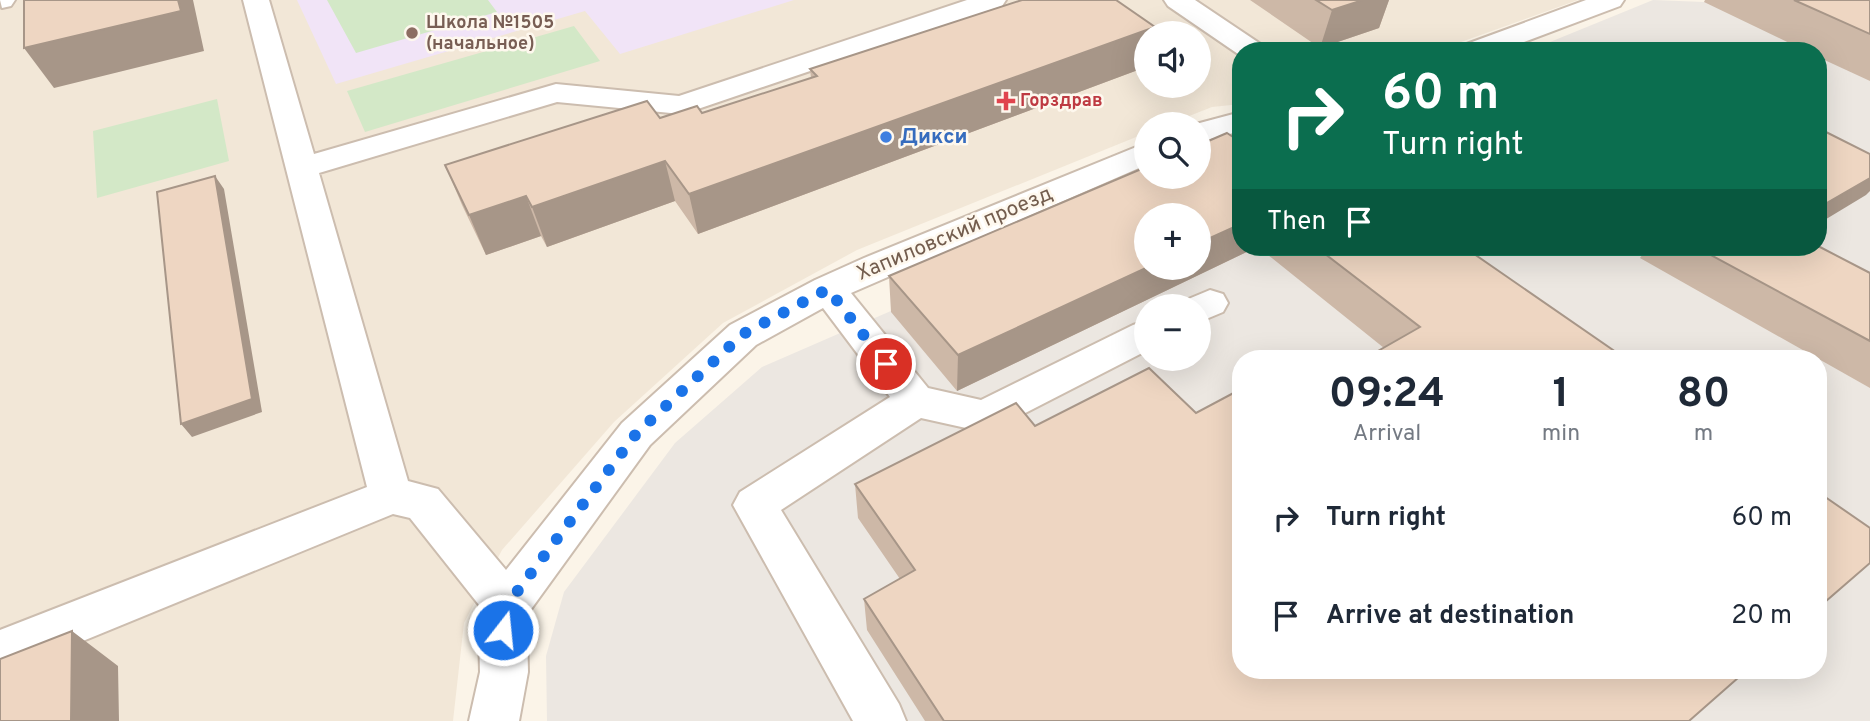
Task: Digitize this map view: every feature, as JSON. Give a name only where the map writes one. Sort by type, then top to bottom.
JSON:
[{"type":"street","points":[[256,0],[391,496]]},
{"type":"street","points":[[302,168],[556,93],[681,105],[993,0]]},
{"type":"street","points":[[1177,0],[1239,42]]},
{"type":"street","points":[[1499,42],[1611,0]]},
{"type":"street","points":[[1211,130],[1232,124]]},
{"type":"street","name":"Хапиловский проезд","points":[[507,605],[636,434],[743,334],[828,289],[1134,158]]},
{"type":"street","points":[[828,289],[915,401],[984,416],[1134,341]]},
{"type":"street","points":[[881,721],[755,505],[915,401]]},
{"type":"street","points":[[0,653],[391,496],[423,502],[507,605],[503,630],[504,672],[494,721]]},
{"type":"shaded area","points":[[0,0],[1578,0],[1461,42],[1232,42],[1232,105],[1212,107],[1199,112],[1134,112],[1134,138],[857,250],[723,323],[614,422],[502,550],[464,623],[453,721],[0,721]]},
{"type":"shaded area","name":"Школа №1505 (начальное)","points":[[297,0],[794,0],[620,54],[585,11],[336,84]]},
{"type":"shaded area","points":[[1653,0],[1870,0],[1870,721],[547,721],[546,656],[564,592],[675,443],[762,367],[1134,205],[1134,280],[1211,280],[1211,203],[1140,203],[1172,189],[1211,189],[1211,172],[1232,163],[1232,256],[1827,256],[1827,42],[1550,42]]},
{"type":"green space","points":[[327,0],[488,0],[497,12],[356,53]]},
{"type":"green space","points":[[574,26],[600,61],[365,132],[347,91]]},
{"type":"green space","points":[[217,99],[229,161],[97,198],[93,131]]},
{"type":"building","points":[[24,0],[178,0],[181,11],[24,48]]},
{"type":"building","points":[[1022,0],[1116,0],[1146,21],[1134,21],[1134,35],[689,194],[665,161],[532,207],[526,196],[469,215],[445,165],[647,101],[660,118],[697,106],[702,113],[817,76],[810,69]]},
{"type":"building","points":[[1316,0],[1363,0],[1332,10]]},
{"type":"building","points":[[1794,0],[1870,0],[1870,34]]},
{"type":"building","points":[[1827,132],[1870,154],[1870,178],[1827,203]]},
{"type":"building","points":[[1227,133],[1232,136],[1232,228],[1211,238],[1211,203],[1134,203],[1134,274],[958,355],[889,276],[1134,172],[1134,189],[1211,189],[1211,140]]},
{"type":"building","points":[[215,176],[252,399],[181,424],[157,192]]},
{"type":"building","points":[[1827,251],[1870,273],[1870,341],[1713,256],[1827,256]]},
{"type":"building","points":[[1328,256],[1477,256],[1613,350],[1380,350],[1420,327]]},
{"type":"building","points":[[1143,371],[1152,371],[1196,413],[1232,394],[1232,679],[1737,679],[1689,721],[944,721],[864,599],[915,570],[855,484],[1016,403],[1035,426]]},
{"type":"building","points":[[1827,498],[1870,528],[1870,563],[1827,600]]},
{"type":"building","points":[[72,631],[71,721],[0,721],[0,659]]},
{"type":"place","name":"Школа №1505 (начальное)","points":[[412,33]]},
{"type":"place","name":"Горздрав","points":[[1006,101]]},
{"type":"place","name":"Дикси","points":[[886,137]]},
{"type":"route","points":[[503,630],[507,605],[636,434],[743,334],[828,289],[886,364]]}]
